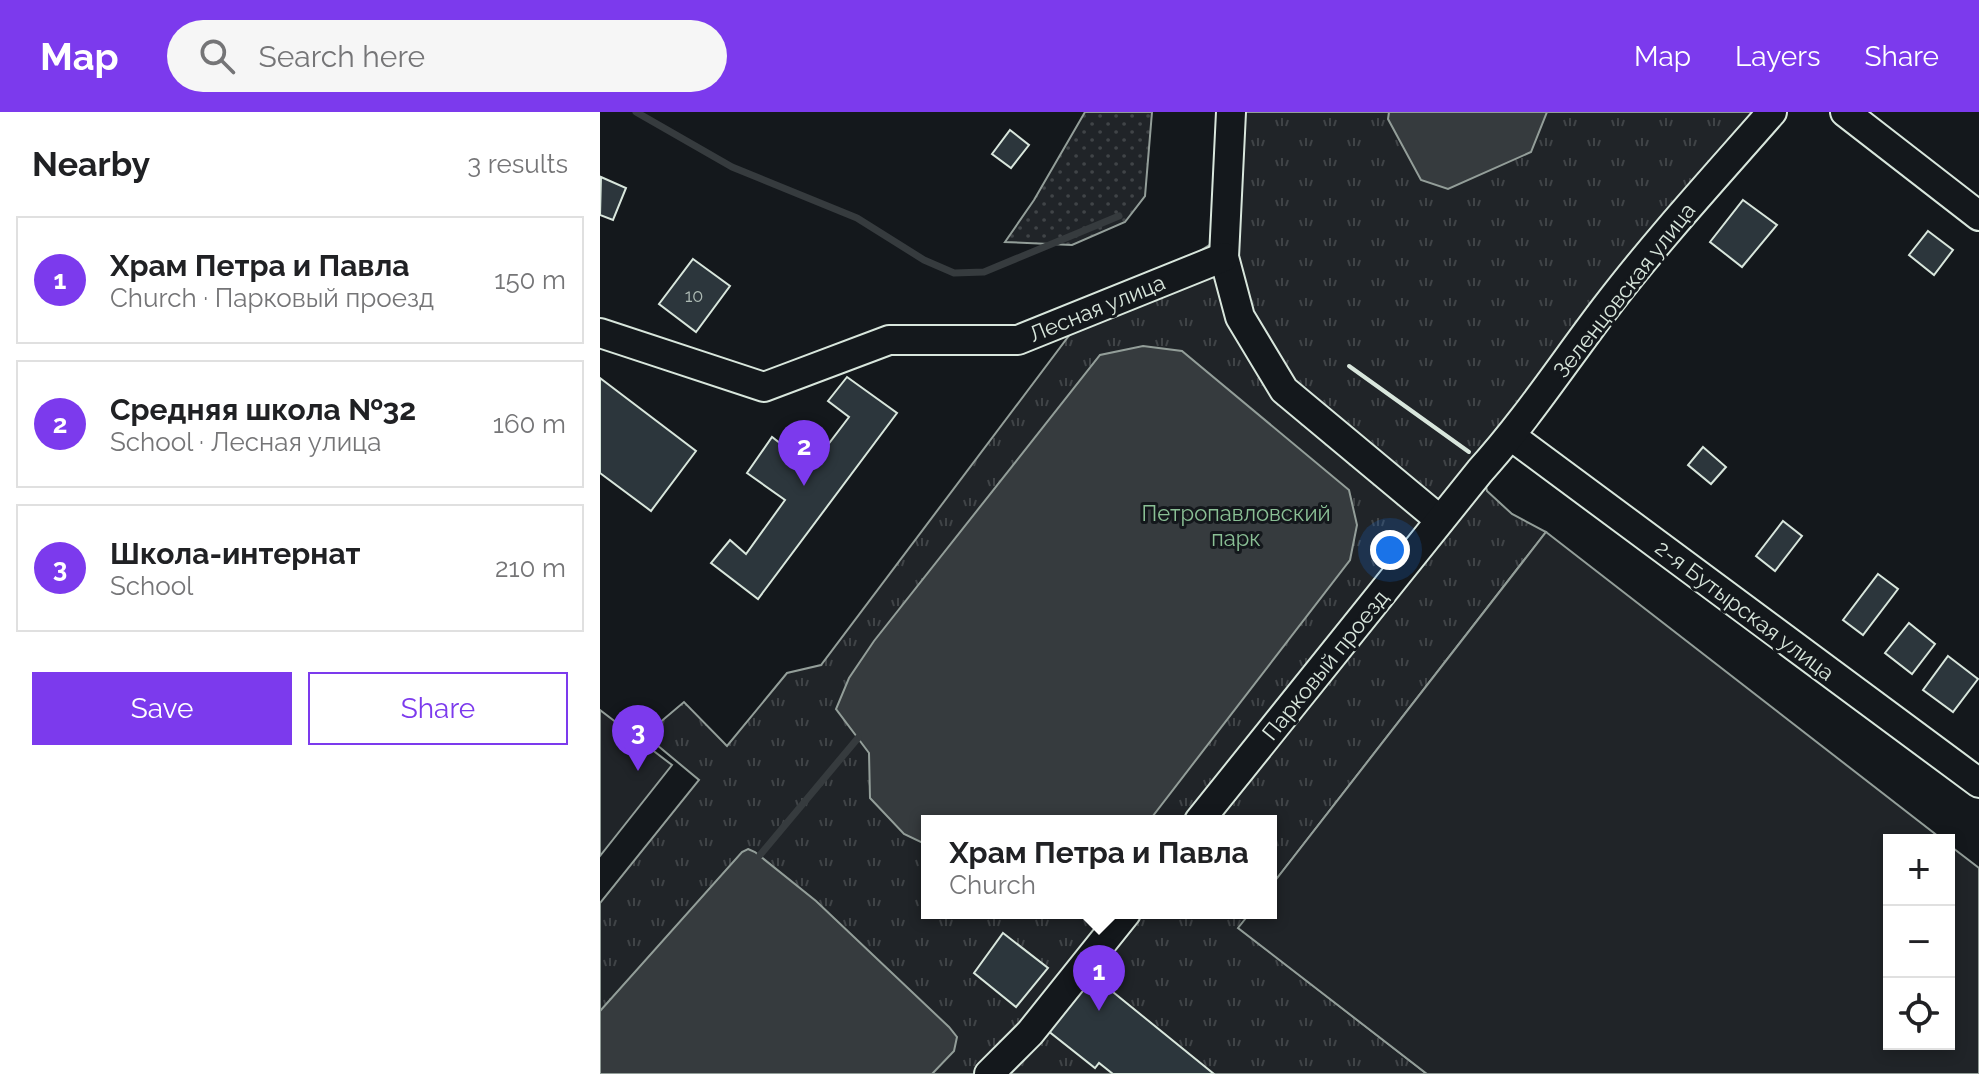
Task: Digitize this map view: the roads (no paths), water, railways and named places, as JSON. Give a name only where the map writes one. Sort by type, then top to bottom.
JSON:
[{"type":"street","points":[[1231,112],[1224,246],[1240,317],[1284,390],[1440,520]]},
{"type":"street","name":"Зеленцовская улица","points":[[1480,471],[1511,436],[1607,306],[1772,112]]},
{"type":"street","points":[[1845,112],[1979,216]]},
{"type":"street","name":"Лесная улица","points":[[600,333],[764,387],[889,340],[1018,340],[1224,246]]},
{"type":"street","name":"2-я Бутырская улица","points":[[1511,436],[1979,783]]},
{"type":"street","name":"Парковый проезд","points":[[1204,815],[1480,471]]},
{"type":"street","points":[[989,1074],[1030,1033],[1121,919]]},
{"type":"waterway","points":[[636,112],[732,167],[857,218],[924,260],[954,273],[984,272],[1119,216]]},
{"type":"waterway","points":[[760,855],[858,738]]},
{"type":"place","name":"Средняя школа №32","points":[[804,486]]},
{"type":"place","name":"Школа-интернат","points":[[638,771]]},
{"type":"place","name":"Храм Петра и Павла","points":[[1099,1011]]},
{"type":"park label","name":"Петропавловский парк","points":[[1236,526]]}]
